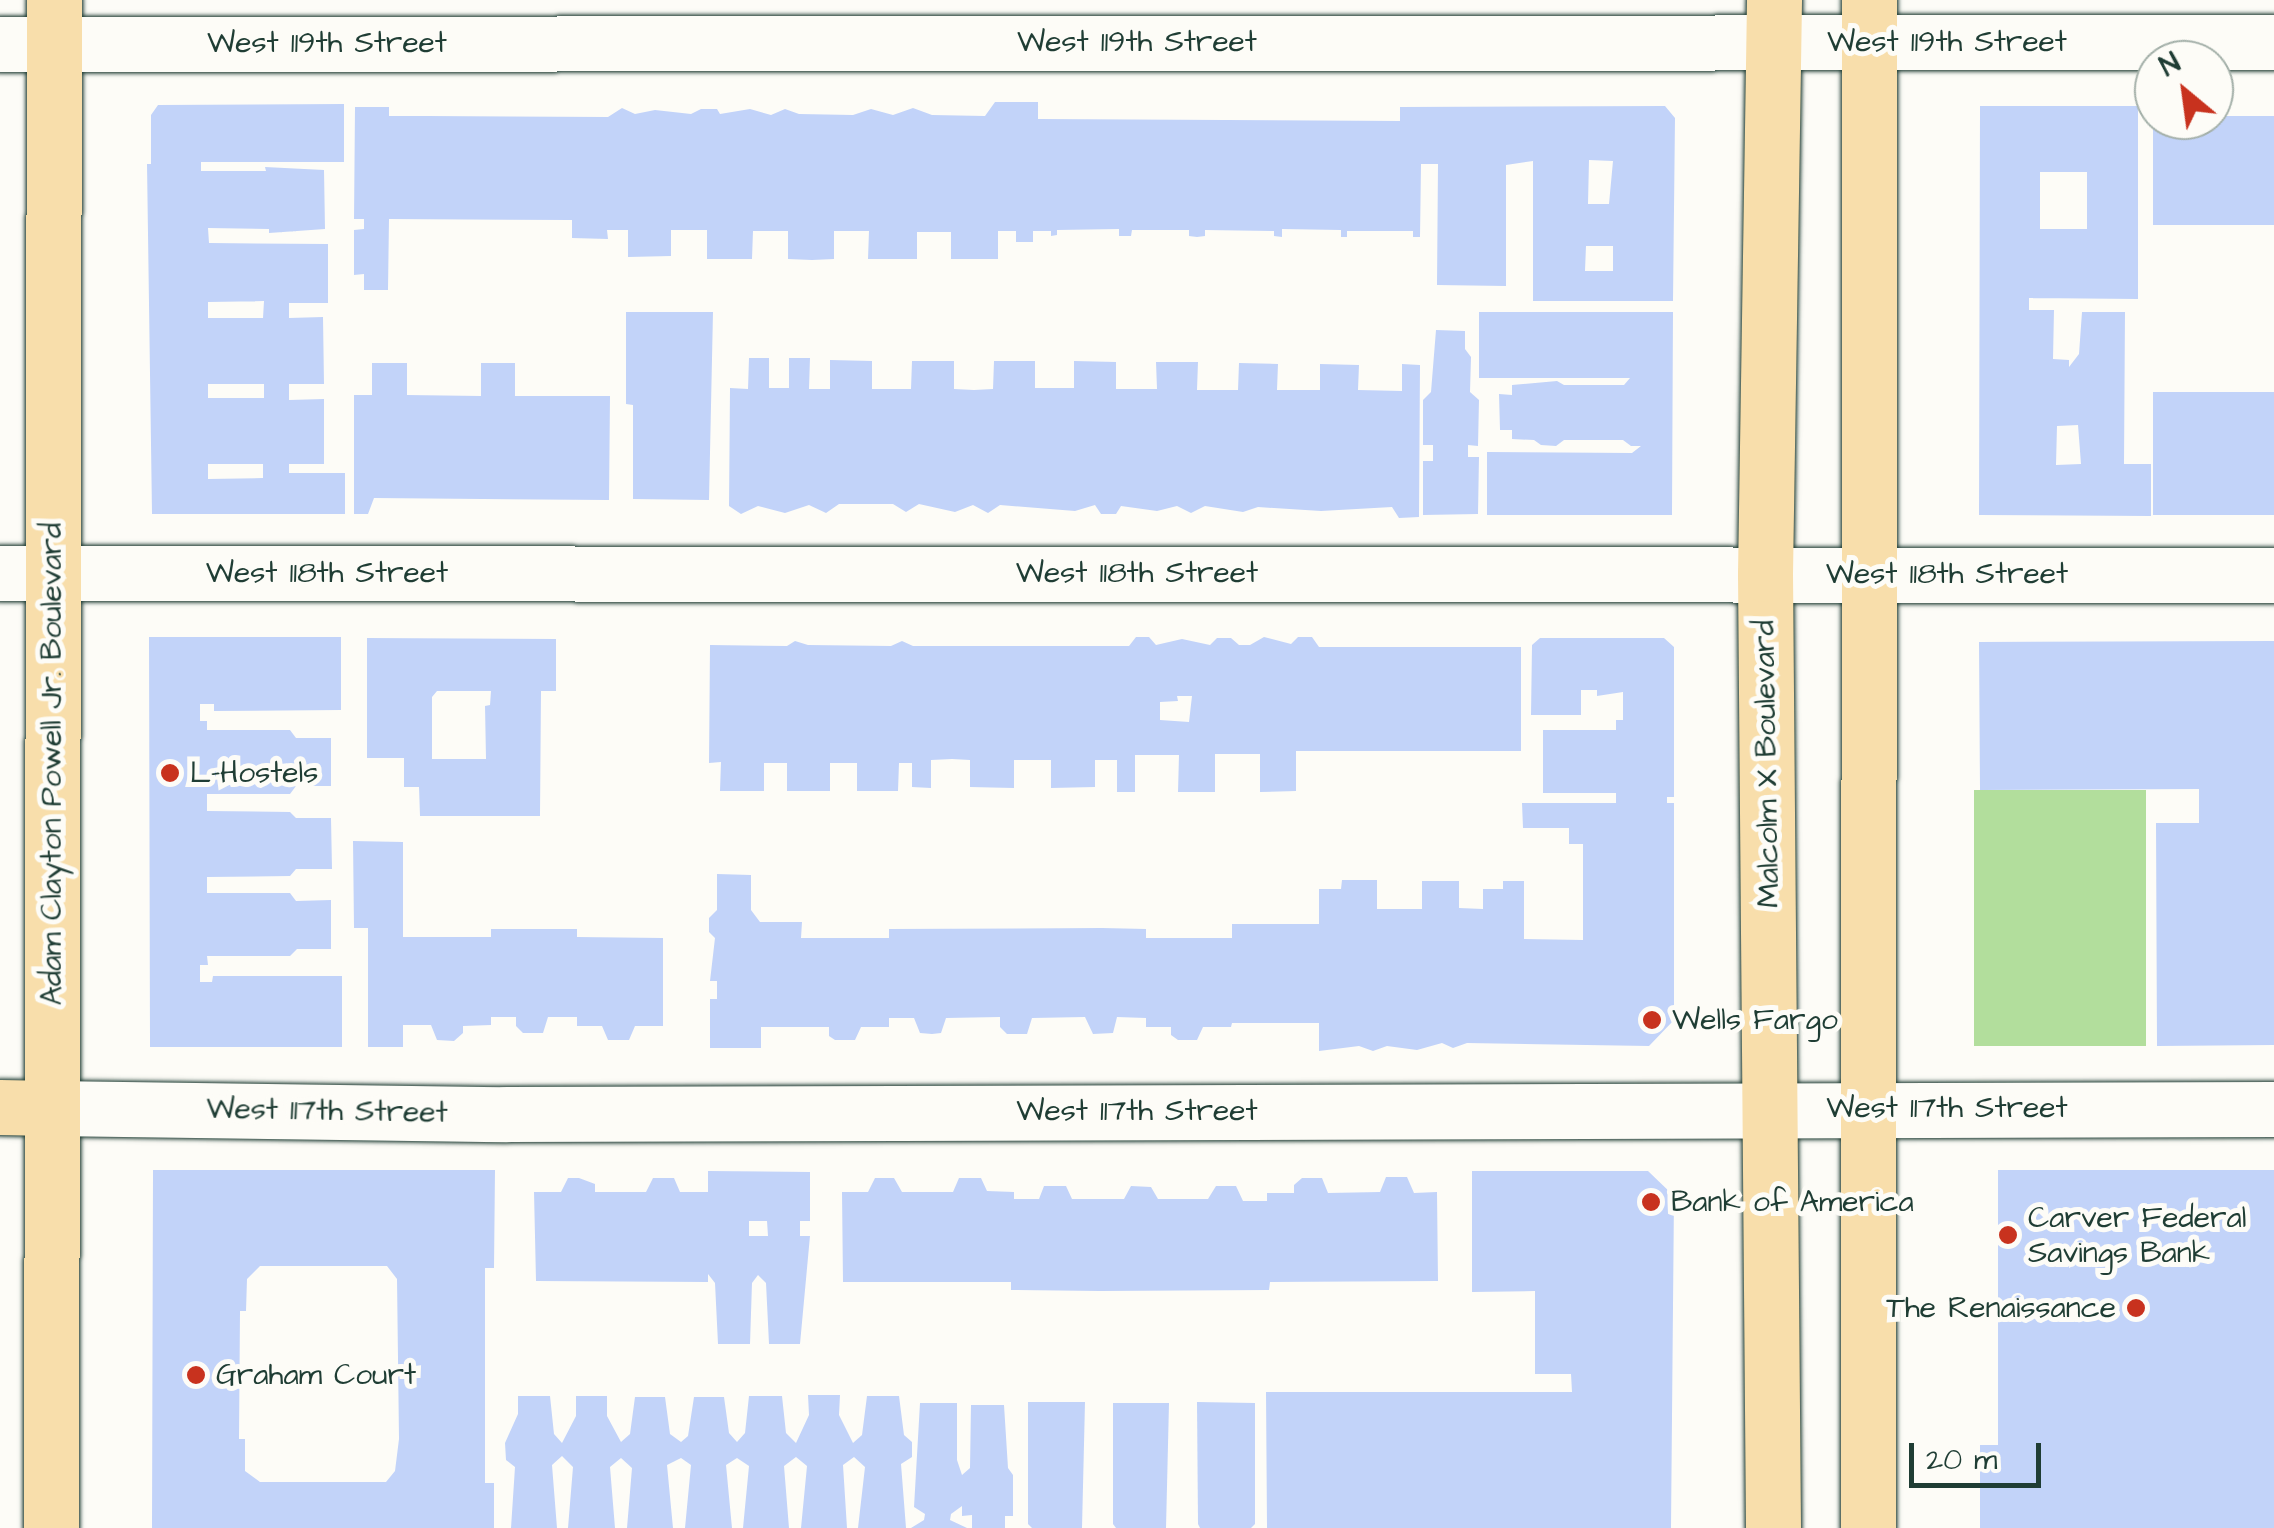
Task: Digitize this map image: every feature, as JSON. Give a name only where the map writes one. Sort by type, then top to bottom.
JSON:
[{"type":"main road","name":"Malcolm X Boulevard","points":[[1773,1528],[1766,574],[1774,21]]},
{"type":"main road","points":[[1868,21],[1868,1528]]},
{"type":"main road","name":"Adam Clayton Powell Jr. Boulevard","points":[[51,1528],[25,1107],[26,572],[54,22]]},
{"type":"street","name":"West 119th Street","points":[[0,44],[54,22],[1868,21],[2274,42]]},
{"type":"street","name":"West 118th Street","points":[[26,572],[2274,574]]},
{"type":"street","name":"West 117th Street","points":[[25,1107],[506,1114],[2274,1109]]},
{"type":"green space","points":[[1974,790],[2146,790],[2146,1046],[1974,1046]]},
{"type":"building","points":[[995,102],[1038,102],[1038,119],[1400,121],[1400,107],[1665,106],[1675,118],[1673,301],[1533,301],[1533,161],[1506,165],[1506,286],[1437,285],[1438,164],[1421,164],[1420,237],[1413,237],[1413,231],[1347,231],[1347,237],[1341,237],[1341,230],[1282,229],[1282,237],[1274,236],[1274,231],[1205,230],[1205,236],[1197,237],[1189,236],[1189,230],[1132,230],[1131,236],[1119,236],[1119,229],[1057,230],[1057,235],[1051,236],[1051,231],[1033,231],[1033,242],[1016,242],[1016,231],[998,231],[998,259],[951,259],[951,232],[917,232],[917,259],[868,259],[869,231],[834,231],[834,259],[812,260],[788,259],[788,231],[753,231],[752,259],[707,259],[707,230],[671,230],[671,256],[628,257],[628,230],[607,230],[608,239],[572,238],[572,220],[389,219],[388,290],[364,290],[364,274],[354,275],[354,230],[364,229],[364,219],[354,219],[355,107],[389,107],[389,116],[608,117],[622,108],[635,114],[655,110],[691,114],[701,109],[717,109],[720,114],[750,109],[771,115],[785,109],[799,114],[853,115],[871,109],[893,115],[913,108],[932,115],[985,116]],"holes":[[[1589,160],[1613,161],[1609,204],[1588,204]],[[1586,246],[1613,246],[1613,271],[1585,271]]]},
{"type":"building","points":[[344,104],[344,162],[201,162],[201,171],[266,171],[265,167],[324,170],[325,229],[269,233],[269,229],[208,228],[209,243],[328,244],[328,303],[289,303],[289,318],[323,317],[324,384],[289,384],[289,400],[324,399],[324,464],[289,464],[289,473],[345,473],[345,514],[152,514],[147,164],[151,164],[151,115],[158,105]],"holes":[[[264,301],[263,318],[208,318],[208,302]],[[208,384],[264,384],[264,398],[208,398]],[[208,464],[263,464],[263,478],[208,479]]]},
{"type":"building","points":[[1980,106],[2134,106],[2134,140],[2138,140],[2138,299],[2029,298],[2029,310],[2054,310],[2053,359],[2069,360],[2069,367],[2079,354],[2082,312],[2125,312],[2124,464],[2151,464],[2151,516],[1979,515]],"holes":[[[2040,172],[2087,172],[2087,229],[2040,229]],[[2078,425],[2081,464],[2056,465],[2057,426]]]},
{"type":"building","points":[[2234,116],[2274,116],[2274,225],[2153,225],[2153,140],[2234,140]]},
{"type":"building","points":[[626,312],[713,312],[709,500],[633,499],[633,405],[626,404]]},
{"type":"building","points":[[1479,312],[1673,312],[1672,515],[1487,515],[1487,452],[1632,453],[1641,446],[1631,446],[1623,440],[1564,440],[1556,446],[1541,445],[1534,440],[1512,439],[1512,430],[1500,430],[1499,394],[1512,395],[1512,385],[1557,381],[1564,385],[1624,385],[1630,378],[1479,378]]},
{"type":"building","points":[[1436,330],[1465,331],[1465,349],[1471,357],[1470,392],[1479,400],[1478,446],[1468,445],[1468,457],[1479,457],[1478,514],[1423,515],[1423,461],[1433,461],[1433,445],[1423,445],[1423,400],[1431,392]]},
{"type":"building","points":[[749,358],[769,358],[769,388],[789,388],[789,358],[810,358],[809,389],[830,389],[830,360],[872,361],[872,389],[911,389],[912,361],[954,361],[954,389],[974,390],[993,389],[994,361],[1035,361],[1035,388],[1074,388],[1074,361],[1116,362],[1116,389],[1157,389],[1156,362],[1198,362],[1197,390],[1238,390],[1239,363],[1278,364],[1277,390],[1320,390],[1320,364],[1359,365],[1358,390],[1402,391],[1402,364],[1420,365],[1419,517],[1399,518],[1392,507],[1321,511],[1258,507],[1243,512],[1205,506],[1191,513],[1177,506],[1157,511],[1121,506],[1116,514],[1101,514],[1095,505],[1075,511],[1000,505],[988,513],[973,505],[955,512],[919,504],[906,512],[893,504],[839,504],[826,513],[809,505],[785,513],[758,506],[741,514],[729,506],[730,388],[748,389]]},
{"type":"building","points":[[372,363],[407,363],[407,395],[481,396],[481,363],[515,363],[515,396],[610,396],[609,500],[374,498],[368,514],[354,514],[354,395],[372,395]]},
{"type":"building","points":[[2153,392],[2274,392],[2274,515],[2153,515]]},
{"type":"building","points":[[149,637],[341,637],[341,710],[214,711],[214,704],[200,704],[200,721],[207,721],[207,730],[290,730],[296,738],[331,738],[331,786],[296,786],[290,794],[207,794],[207,811],[290,812],[296,818],[331,818],[332,869],[296,869],[290,876],[207,877],[207,893],[290,893],[296,901],[331,900],[331,949],[297,949],[290,956],[207,956],[208,965],[200,965],[200,982],[212,982],[213,976],[342,976],[342,1047],[150,1047]]},
{"type":"building","points":[[1136,637],[1149,637],[1156,645],[1182,639],[1210,645],[1217,638],[1231,638],[1239,645],[1250,645],[1264,637],[1291,644],[1298,637],[1312,637],[1319,647],[1521,647],[1521,751],[1296,751],[1296,791],[1260,792],[1260,754],[1215,754],[1215,792],[1178,792],[1179,755],[1135,755],[1135,792],[1117,792],[1117,760],[1095,760],[1095,787],[1051,788],[1051,760],[1014,760],[1014,788],[970,787],[970,760],[952,759],[931,760],[931,788],[912,787],[912,763],[899,763],[898,791],[857,791],[857,763],[830,763],[830,791],[787,791],[787,763],[764,763],[764,791],[720,791],[721,762],[709,763],[710,645],[787,646],[795,641],[808,645],[891,646],[902,641],[913,646],[1129,646]],"holes":[[[1192,696],[1189,722],[1160,720],[1160,702]]]},
{"type":"building","points":[[367,638],[556,639],[556,691],[541,691],[540,816],[420,816],[419,787],[404,787],[404,758],[367,758]],"holes":[[[437,691],[491,691],[490,705],[485,706],[486,759],[432,759],[432,697]]]},
{"type":"building","points":[[1540,638],[1664,638],[1674,647],[1674,797],[1667,797],[1667,803],[1674,803],[1674,1020],[1649,1046],[1467,1043],[1453,1048],[1442,1043],[1417,1050],[1387,1046],[1373,1051],[1359,1046],[1319,1051],[1319,1023],[1232,1023],[1231,1027],[1203,1027],[1197,1040],[1178,1040],[1171,1035],[1171,1027],[1146,1027],[1146,1018],[1117,1017],[1113,1033],[1093,1034],[1085,1017],[1032,1018],[1027,1034],[1007,1034],[1000,1027],[1000,1017],[946,1018],[941,1033],[932,1034],[920,1033],[914,1018],[889,1018],[889,1027],[861,1027],[855,1040],[835,1040],[829,1036],[829,1027],[761,1027],[761,1048],[710,1048],[710,999],[717,999],[717,981],[710,981],[715,938],[709,932],[709,918],[717,910],[717,874],[751,875],[751,910],[760,922],[802,922],[801,938],[889,938],[889,929],[1102,928],[1146,929],[1146,938],[1232,938],[1232,924],[1319,924],[1319,889],[1341,889],[1342,880],[1377,880],[1377,909],[1422,909],[1422,881],[1459,881],[1459,908],[1483,909],[1483,889],[1503,889],[1503,881],[1524,881],[1524,939],[1583,940],[1583,844],[1569,844],[1569,828],[1523,828],[1522,803],[1616,803],[1616,793],[1543,793],[1543,730],[1616,730],[1616,720],[1623,720],[1623,692],[1597,696],[1597,690],[1581,690],[1581,715],[1531,715],[1532,645]]},
{"type":"building","points":[[2274,641],[2274,1045],[2157,1046],[2156,823],[2199,823],[2199,789],[1980,790],[1979,642]]},
{"type":"building","points":[[353,841],[403,842],[403,937],[491,937],[491,929],[577,929],[577,937],[663,938],[663,1026],[635,1026],[629,1040],[608,1040],[602,1026],[577,1026],[577,1017],[548,1017],[543,1033],[523,1033],[516,1026],[516,1017],[491,1017],[491,1025],[463,1026],[463,1033],[454,1041],[437,1040],[431,1025],[403,1025],[403,1047],[368,1047],[368,928],[354,928]]},
{"type":"building","name":"Graham Court","points":[[153,1170],[495,1170],[494,1268],[485,1268],[485,1483],[494,1483],[494,1528],[152,1528]],"holes":[[[260,1266],[387,1266],[397,1279],[399,1439],[395,1471],[386,1482],[260,1482],[245,1471],[245,1439],[239,1439],[240,1311],[246,1311],[247,1279]]]},
{"type":"building","name":"The Renaissance","points":[[1998,1170],[2274,1170],[2274,1528],[1980,1528],[1980,1445],[1998,1445]]},
{"type":"building","points":[[708,1171],[810,1172],[810,1221],[800,1221],[800,1236],[810,1236],[800,1344],[769,1344],[766,1283],[758,1275],[752,1283],[750,1344],[718,1344],[715,1283],[708,1274],[708,1282],[536,1281],[534,1192],[561,1192],[568,1178],[579,1178],[595,1184],[595,1192],[646,1192],[653,1178],[674,1178],[680,1192],[708,1192]],"holes":[[[749,1221],[767,1221],[768,1236],[749,1236]]]},
{"type":"building","points":[[1472,1171],[1648,1171],[1674,1196],[1671,1528],[1267,1528],[1266,1392],[1572,1392],[1571,1374],[1535,1374],[1535,1291],[1472,1292]]},
{"type":"building","points":[[1386,1177],[1407,1177],[1414,1193],[1437,1192],[1438,1281],[1270,1282],[1269,1290],[1100,1291],[1011,1290],[1011,1282],[843,1282],[842,1192],[868,1192],[875,1178],[894,1178],[902,1192],[953,1192],[959,1178],[981,1178],[987,1191],[1014,1192],[1014,1199],[1039,1199],[1044,1186],[1066,1186],[1072,1199],[1124,1199],[1131,1186],[1151,1187],[1158,1199],[1208,1199],[1216,1186],[1236,1186],[1243,1201],[1267,1201],[1267,1193],[1294,1193],[1294,1185],[1302,1178],[1322,1178],[1328,1193],[1380,1192]]},
{"type":"building","points":[[808,1395],[840,1395],[839,1415],[853,1443],[862,1435],[867,1396],[899,1396],[904,1435],[912,1442],[912,1457],[901,1464],[906,1528],[858,1528],[865,1467],[854,1457],[843,1465],[847,1528],[801,1528],[807,1466],[796,1457],[784,1466],[789,1528],[743,1528],[749,1466],[737,1458],[726,1465],[732,1528],[685,1528],[691,1465],[681,1458],[667,1465],[673,1528],[627,1528],[632,1468],[621,1458],[610,1467],[615,1528],[568,1528],[573,1467],[562,1456],[552,1465],[557,1528],[511,1528],[515,1467],[506,1460],[505,1443],[518,1414],[518,1396],[550,1396],[554,1434],[562,1443],[576,1416],[576,1396],[607,1396],[607,1416],[621,1442],[630,1434],[635,1397],[665,1397],[670,1434],[681,1442],[688,1436],[694,1397],[724,1397],[729,1433],[737,1442],[745,1433],[749,1396],[782,1396],[786,1433],[796,1443],[809,1415]]},
{"type":"building","points":[[1028,1402],[1085,1402],[1082,1528],[1032,1528],[1028,1524]]},
{"type":"building","points":[[1197,1402],[1255,1403],[1255,1524],[1251,1528],[1200,1528],[1198,1524]]},
{"type":"building","points":[[920,1403],[957,1403],[957,1460],[962,1475],[970,1468],[971,1405],[1004,1405],[1008,1468],[1013,1475],[1013,1516],[1005,1516],[1005,1528],[972,1528],[972,1515],[962,1516],[962,1506],[951,1514],[950,1520],[967,1528],[911,1528],[924,1520],[925,1514],[914,1507]]},
{"type":"building","points":[[1113,1403],[1169,1403],[1166,1528],[1116,1528],[1113,1524]]},
{"type":"place","name":"L-Hostels","points":[[170,773]]},
{"type":"place","name":"Wells Fargo","points":[[1652,1020]]},
{"type":"place","name":"Bank of America","points":[[1651,1202]]},
{"type":"place","name":"Carver Federal Savings Bank","points":[[2008,1235]]},
{"type":"place","name":"The Renaissance","points":[[2136,1308]]},
{"type":"place","name":"Graham Court","points":[[196,1375]]}]
